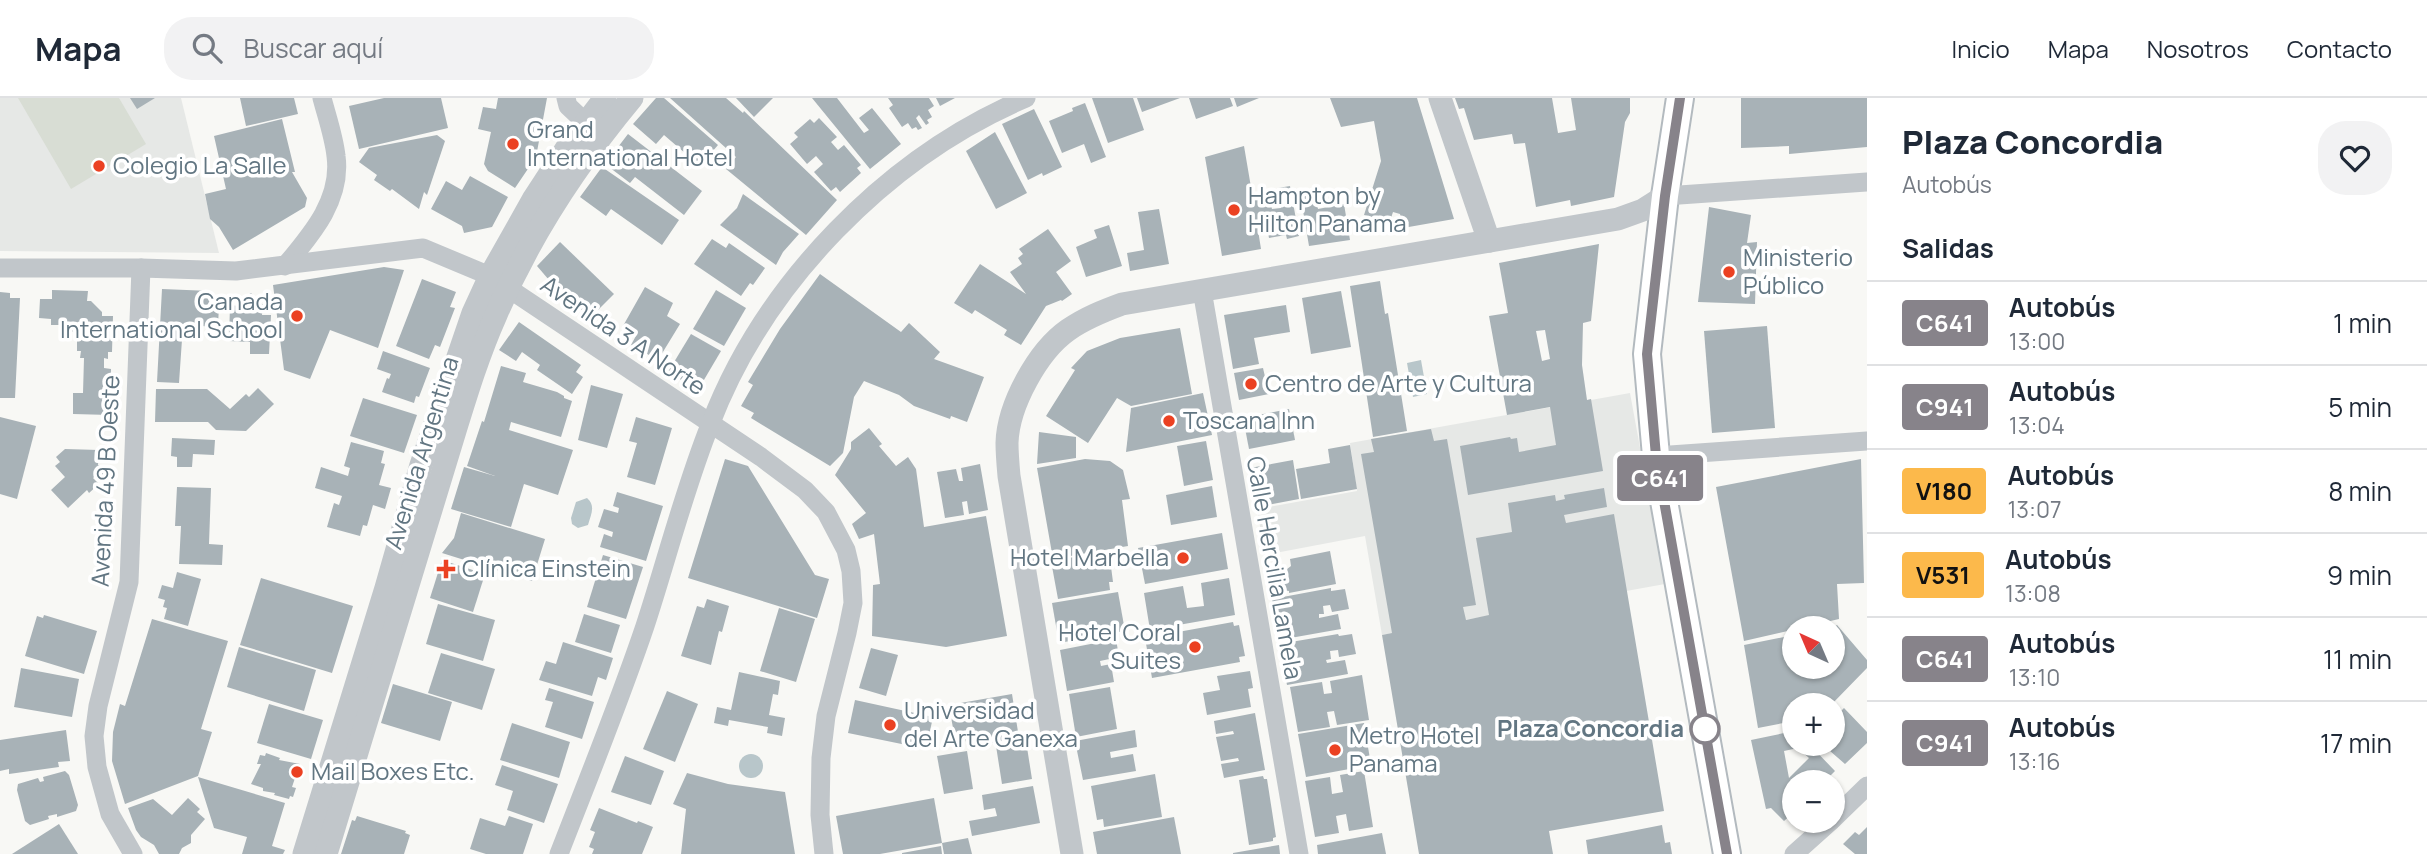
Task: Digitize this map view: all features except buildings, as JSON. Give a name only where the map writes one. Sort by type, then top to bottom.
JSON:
[{"type":"main road","points":[[1680,98],[1665,196],[1647,354],[1656,456],[1730,852]]},
{"type":"street","points":[[285,266],[312,233],[334,194],[337,158],[322,98]]},
{"type":"street","points":[[566,98],[584,136]]},
{"type":"street","name":"Avenida Argentina","points":[[326,854],[405,561],[476,365],[499,282],[554,206],[584,136],[605,98]]},
{"type":"street","name":"Avenida Argentina","points":[[584,136],[632,98]]},
{"type":"street","points":[[559,854],[641,637],[710,424],[738,362],[808,261],[848,219],[918,159],[961,130],[1026,98]]},
{"type":"street","points":[[1440,98],[1489,241]]},
{"type":"street","points":[[1072,854],[1009,476],[1007,440],[1015,406],[1030,374],[1047,349],[1067,331],[1094,315],[1122,304],[1618,219],[1643,210],[1665,196],[1867,182]]},
{"type":"street","points":[[312,233],[314,253],[323,260]]},
{"type":"street","name":"Avenida 3 A Norte","points":[[323,260],[423,248],[499,282],[761,457],[812,496],[826,512],[846,550],[851,571],[853,603],[848,633],[826,716],[821,758],[820,815],[824,854]]},
{"type":"street","points":[[0,268],[236,271],[323,260]]},
{"type":"street","name":"Avenida 49 B Oeste","points":[[132,854],[110,814],[97,767],[94,736],[98,706],[129,582],[141,268]]},
{"type":"street","name":"Calle Hercilia Lamela","points":[[1202,290],[1299,854]]},
{"type":"street","points":[[1656,456],[1867,441]]},
{"type":"street","name":"Avenida Argentina","points":[[304,854],[396,591]]},
{"type":"street","points":[[1845,807],[1867,786]]},
{"type":"street","points":[[1794,854],[1818,833]]},
{"type":"street","points":[[1814,854],[1814,843],[1821,833]]},
{"type":"shaded area","name":"Colegio La Salle","points":[[0,98],[181,98],[219,253],[0,251]]},
{"type":"shaded area","points":[[18,98],[119,98],[146,144],[71,189]]},
{"type":"shaded area","points":[[1421,360],[1427,394],[1413,397],[1407,363]]},
{"type":"shaded area","points":[[1630,393],[1665,584],[1382,635],[1365,536],[1265,555],[1257,509],[1357,491],[1350,443]]},
{"type":"shaded area","points":[[587,498],[592,507],[588,525],[578,528],[572,524],[571,518],[576,502]]},
{"type":"shaded area","points":[[751,754],[762,761],[763,766],[756,777],[751,778],[740,771],[739,766],[746,755]]},
{"type":"bus line","name":"C641","points":[[1680,98],[1665,196],[1647,354],[1656,456],[1727,854]]},
{"type":"place","name":"Grand International Hotel","points":[[513,144]]},
{"type":"place","name":"Colegio La Salle","points":[[99,166]]},
{"type":"place","name":"Hampton by Hilton Panama","points":[[1234,210]]},
{"type":"place","name":"Ministerio Público","points":[[1729,272]]},
{"type":"place","name":"Canada International School","points":[[297,316]]},
{"type":"place","name":"Centro de Arte y Cultura","points":[[1251,384]]},
{"type":"place","name":"Toscana Inn","points":[[1169,421]]},
{"type":"place","name":"Hotel Marbella","points":[[1183,558]]},
{"type":"place","name":"Clínica Einstein","points":[[446,569]]},
{"type":"place","name":"Hotel Coral Suites","points":[[1195,647]]},
{"type":"place","name":"Universidad del Arte Ganexa","points":[[890,725]]},
{"type":"place","name":"Plaza Concordia","points":[[1705,729]]},
{"type":"place","name":"Metro Hotel Panama","points":[[1335,750]]},
{"type":"place","name":"Mail Boxes Etc.","points":[[297,772]]}]
